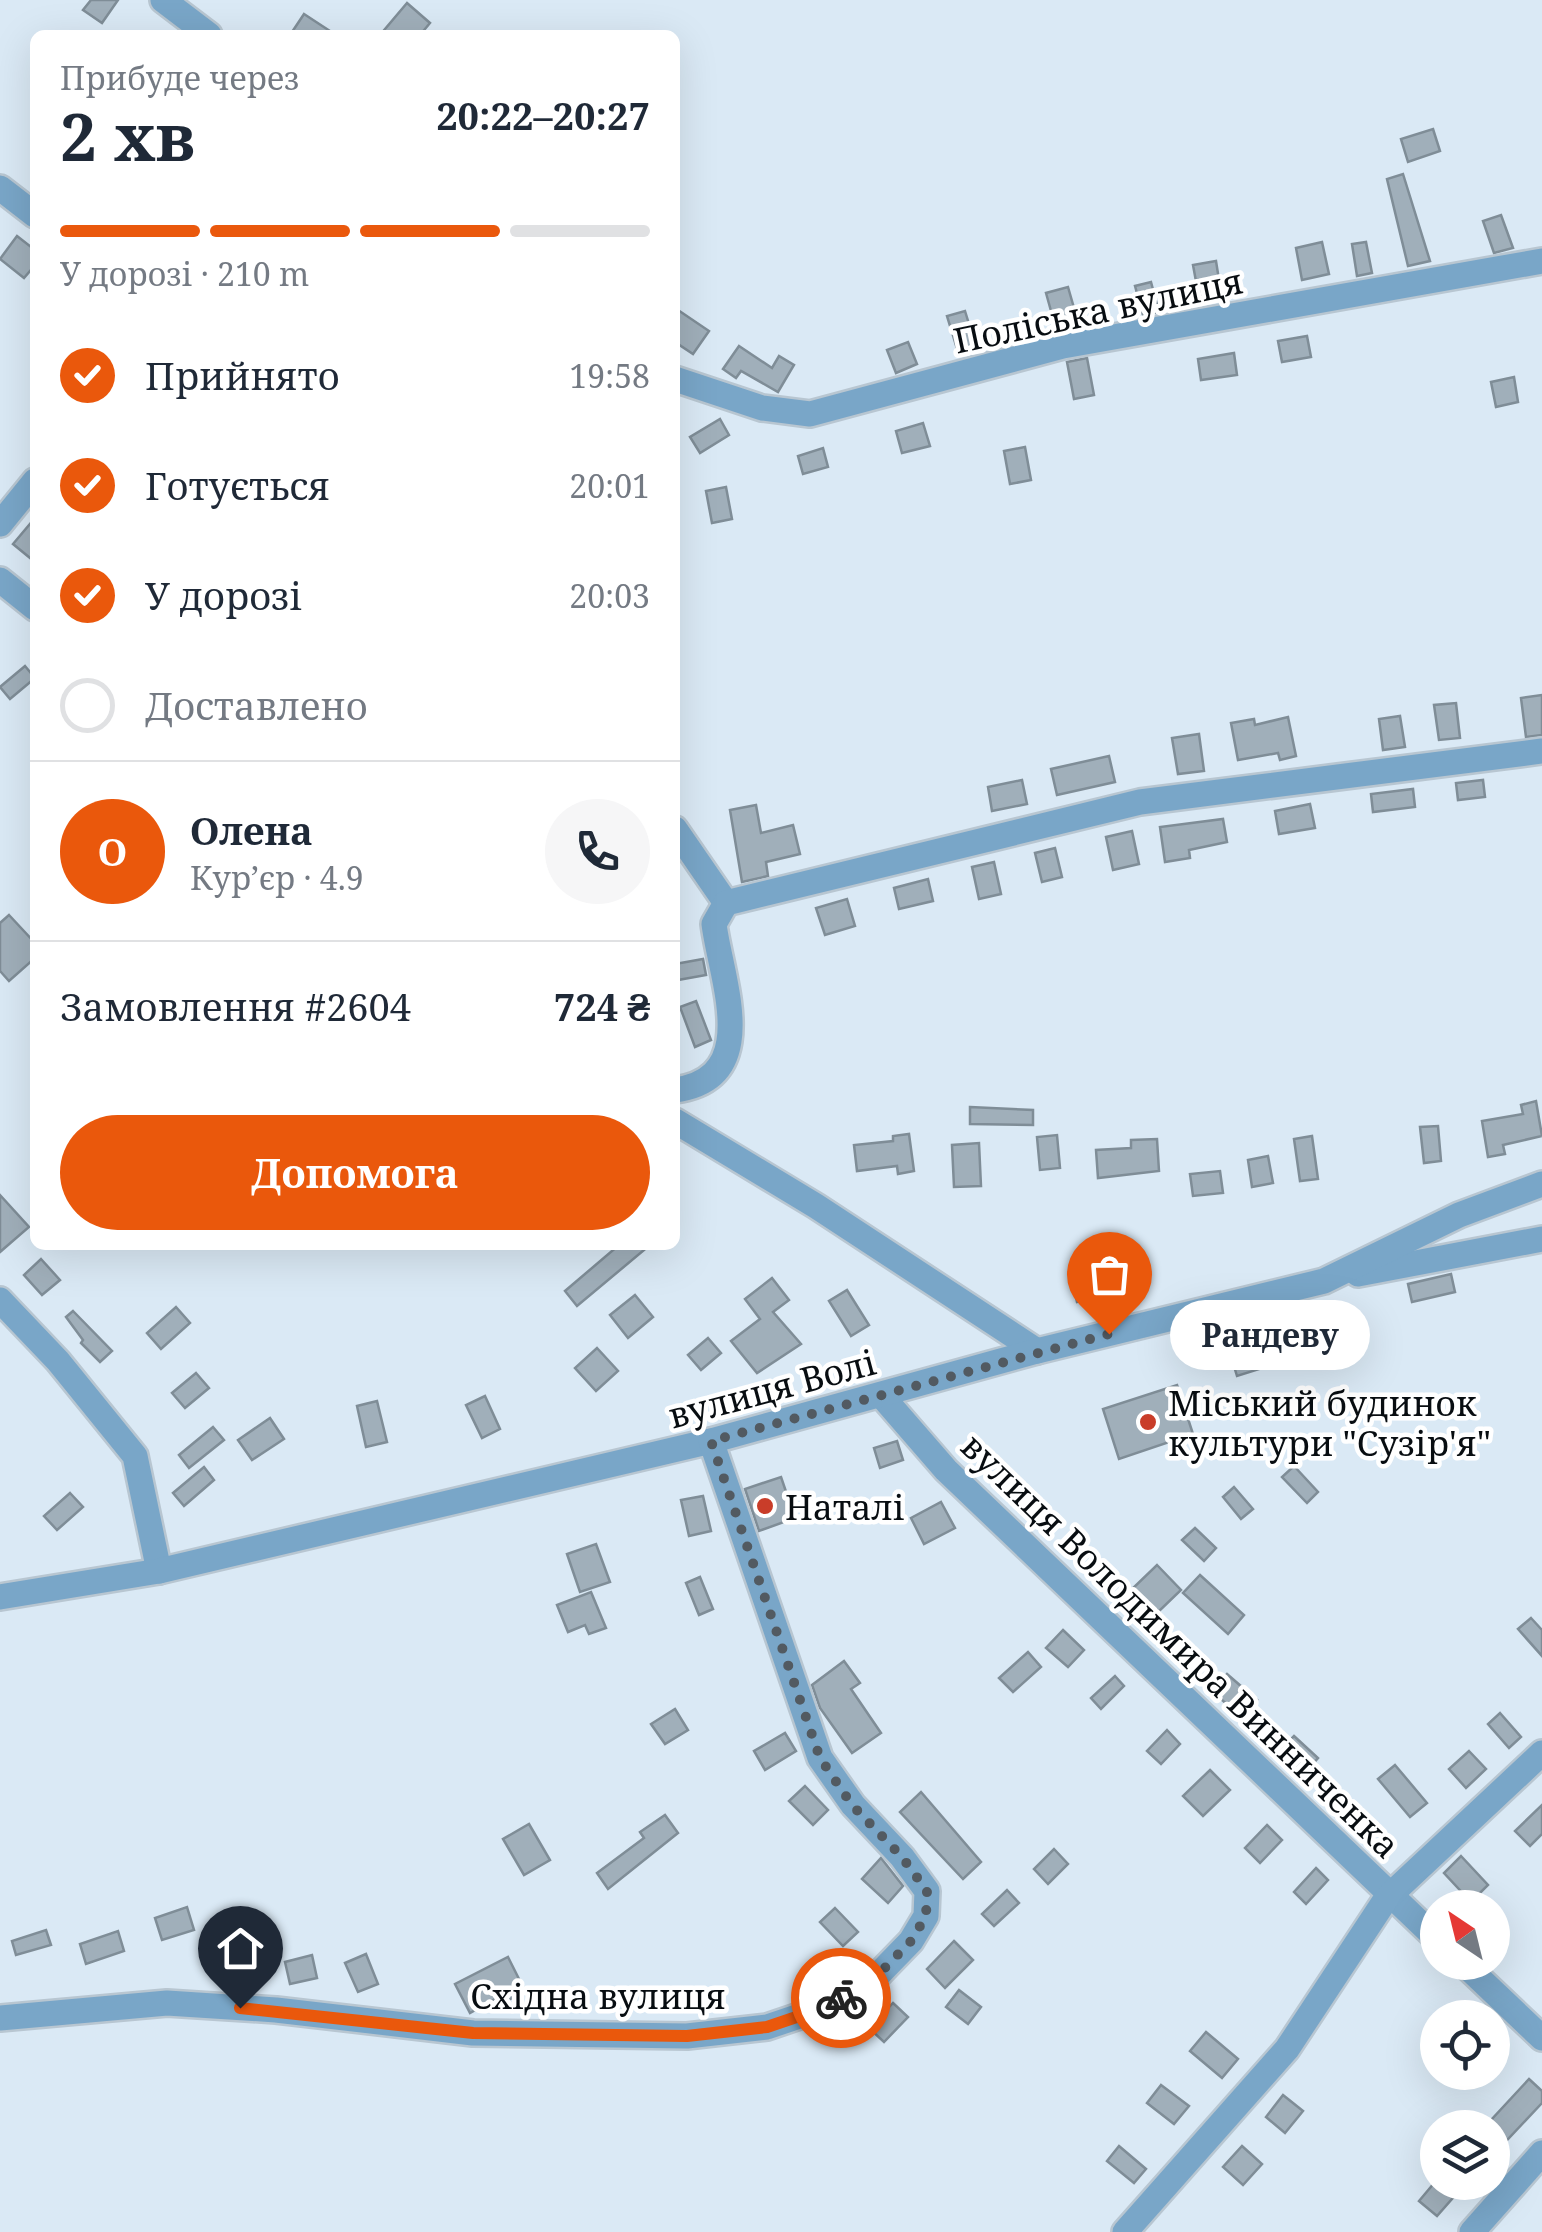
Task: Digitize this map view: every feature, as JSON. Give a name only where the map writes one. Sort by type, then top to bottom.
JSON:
[{"type":"street","points":[[163,0],[202,30]]},
{"type":"street","points":[[0,188],[30,211]]},
{"type":"street","name":"Поліська вулиця","points":[[680,381],[762,408],[810,414],[1063,346],[1542,260]]},
{"type":"street","points":[[0,524],[30,487]]},
{"type":"street","points":[[0,580],[30,604]]},
{"type":"street","points":[[680,1088],[704,1080],[718,1069],[730,1049],[731,1026],[714,924],[726,904],[1140,802],[1542,751]]},
{"type":"street","points":[[680,836],[726,904]]},
{"type":"street","points":[[680,1124],[816,1206],[1037,1351]]},
{"type":"street","name":"вулиця Волі","points":[[0,1597],[159,1571],[711,1441],[1037,1351],[1324,1281],[1459,1215],[1542,1184]]},
{"type":"street","points":[[1324,1281],[1542,1239]]},
{"type":"street","points":[[0,1300],[58,1361],[136,1456],[159,1571]]},
{"type":"street","name":"вулиця Володимира Винниченка","points":[[882,1395],[946,1470],[1420,1923]]},
{"type":"street","name":"Східна вулиця","points":[[0,2018],[167,2003],[276,2010],[473,2033],[687,2036],[767,2027],[823,2008],[878,1975],[911,1941],[926,1916],[927,1891],[902,1857],[852,1805],[820,1758],[711,1441]]},
{"type":"street","points":[[1124,2232],[1286,2049],[1390,1895],[1542,1753]]},
{"type":"street","points":[[1481,1980],[1542,2038]]},
{"type":"street","points":[[1472,2232],[1542,2153]]},
{"type":"building","points":[[91,0],[118,0],[102,23],[83,10]]},
{"type":"building","points":[[407,3],[430,23],[424,30],[384,30]]},
{"type":"building","points":[[304,14],[328,30],[293,30]]},
{"type":"building","points":[[1433,129],[1440,151],[1408,162],[1401,139]]},
{"type":"building","points":[[1403,174],[1430,261],[1408,266],[1387,179]]},
{"type":"building","points":[[1501,215],[1513,248],[1494,253],[1483,221]]},
{"type":"building","points":[[17,236],[30,246],[30,271],[24,278],[0,259]]},
{"type":"building","points":[[1322,242],[1329,274],[1302,280],[1296,248]]},
{"type":"building","points":[[1366,242],[1372,273],[1357,276],[1352,244]]},
{"type":"building","points":[[1216,261],[1222,299],[1200,303],[1193,265]]},
{"type":"building","points":[[1151,282],[1159,312],[1143,315],[1135,286]]},
{"type":"building","points":[[1068,287],[1078,322],[1056,329],[1046,293]]},
{"type":"building","points":[[680,311],[709,331],[693,354],[680,345]]},
{"type":"building","points":[[965,311],[976,347],[958,352],[947,316]]},
{"type":"building","points":[[1307,336],[1311,357],[1282,362],[1278,341]]},
{"type":"building","points":[[908,342],[917,364],[896,373],[887,350]]},
{"type":"building","points":[[739,346],[772,368],[779,356],[794,365],[778,392],[741,371],[736,378],[723,369]]},
{"type":"building","points":[[1234,353],[1237,375],[1201,380],[1198,359]]},
{"type":"building","points":[[1087,358],[1094,395],[1074,399],[1067,362]]},
{"type":"building","points":[[1514,377],[1518,402],[1496,407],[1491,382]]},
{"type":"building","points":[[720,419],[729,435],[700,453],[690,437]]},
{"type":"building","points":[[923,423],[930,446],[902,453],[896,431]]},
{"type":"building","points":[[1025,447],[1031,480],[1010,484],[1004,451]]},
{"type":"building","points":[[823,448],[828,467],[803,474],[798,456]]},
{"type":"building","points":[[726,487],[732,519],[712,523],[706,491]]},
{"type":"building","points":[[30,524],[30,558],[13,544]]},
{"type":"building","points":[[25,666],[30,672],[30,682],[10,699],[0,687]]},
{"type":"building","points":[[1542,695],[1542,735],[1526,737],[1521,698]]},
{"type":"building","points":[[1456,703],[1460,738],[1439,740],[1434,705]]},
{"type":"building","points":[[1400,716],[1405,747],[1383,750],[1379,719]]},
{"type":"building","points":[[1288,717],[1296,756],[1280,760],[1278,753],[1238,760],[1231,723],[1254,719],[1255,725]]},
{"type":"building","points":[[1199,734],[1204,771],[1178,774],[1172,738]]},
{"type":"building","points":[[1109,756],[1115,782],[1057,795],[1051,769]]},
{"type":"building","points":[[1022,780],[1027,804],[992,811],[988,787]]},
{"type":"building","points":[[1483,780],[1485,797],[1458,800],[1456,783]]},
{"type":"building","points":[[1413,789],[1415,807],[1373,812],[1371,794]]},
{"type":"building","points":[[1310,804],[1315,828],[1279,834],[1275,811]]},
{"type":"building","points":[[756,805],[761,833],[793,825],[800,854],[766,862],[768,876],[742,882],[730,810]]},
{"type":"building","points":[[1223,819],[1227,842],[1189,850],[1190,858],[1165,862],[1160,827]]},
{"type":"building","points":[[1132,831],[1139,864],[1113,870],[1106,837]]},
{"type":"building","points":[[1055,848],[1062,877],[1042,882],[1035,853]]},
{"type":"building","points":[[994,862],[1001,894],[979,899],[972,867]]},
{"type":"building","points":[[928,879],[933,901],[899,909],[894,888]]},
{"type":"building","points":[[847,899],[855,926],[825,935],[816,908]]},
{"type":"building","points":[[9,915],[30,938],[30,962],[9,981],[0,971],[0,923]]},
{"type":"building","points":[[703,959],[706,975],[680,980],[680,963]]},
{"type":"building","points":[[696,1001],[711,1040],[695,1047],[680,1007]]},
{"type":"building","points":[[1536,1101],[1542,1136],[1503,1145],[1505,1154],[1488,1157],[1482,1121],[1523,1114],[1521,1105]]},
{"type":"building","points":[[970,1107],[1033,1110],[1033,1125],[970,1124]]},
{"type":"building","points":[[1438,1126],[1441,1161],[1424,1163],[1420,1127]]},
{"type":"building","points":[[909,1134],[914,1171],[898,1174],[897,1166],[857,1171],[854,1145],[893,1141],[893,1136]]},
{"type":"building","points":[[1057,1135],[1060,1168],[1040,1170],[1037,1137]]},
{"type":"building","points":[[1312,1136],[1318,1179],[1300,1181],[1294,1139]]},
{"type":"building","points":[[1157,1139],[1159,1171],[1098,1178],[1096,1150],[1131,1148],[1131,1140]]},
{"type":"building","points":[[979,1143],[981,1186],[954,1187],[952,1145]]},
{"type":"building","points":[[1268,1156],[1273,1183],[1252,1187],[1248,1160]]},
{"type":"building","points":[[1220,1171],[1223,1193],[1193,1196],[1190,1174]]},
{"type":"building","points":[[0,1195],[29,1227],[0,1252]]},
{"type":"building","points":[[613,1250],[644,1250],[577,1306],[565,1291]]},
{"type":"building","points":[[1126,1256],[1134,1289],[1077,1302],[1070,1269]]},
{"type":"building","points":[[41,1259],[60,1280],[42,1295],[24,1275]]},
{"type":"building","points":[[1451,1274],[1455,1292],[1412,1302],[1408,1284]]},
{"type":"building","points":[[772,1278],[789,1300],[773,1312],[801,1344],[757,1373],[731,1341],[760,1319],[745,1299]]},
{"type":"building","points":[[847,1290],[869,1325],[851,1336],[829,1301]]},
{"type":"building","points":[[635,1295],[653,1317],[628,1338],[610,1315]]},
{"type":"building","points":[[176,1307],[190,1323],[161,1349],[147,1333]]},
{"type":"building","points":[[73,1311],[112,1351],[100,1362],[81,1343],[83,1340],[66,1317]]},
{"type":"building","points":[[1332,1311],[1336,1326],[1299,1336],[1295,1321]]},
{"type":"building","points":[[708,1338],[721,1353],[701,1370],[688,1355]]},
{"type":"building","points":[[1267,1341],[1275,1364],[1237,1376],[1230,1353]]},
{"type":"building","points":[[597,1348],[618,1371],[596,1391],[575,1368]]},
{"type":"building","points":[[196,1373],[209,1388],[185,1408],[172,1393]]},
{"type":"building","name":"Міський будинок культури \"Сузір'я\"","points":[[1177,1385],[1193,1434],[1119,1459],[1103,1409]]},
{"type":"building","points":[[485,1396],[500,1429],[482,1438],[466,1405]]},
{"type":"building","points":[[377,1401],[387,1442],[366,1447],[357,1406]]},
{"type":"building","points":[[270,1418],[284,1439],[252,1460],[238,1440]]},
{"type":"building","points":[[213,1427],[224,1440],[189,1468],[179,1455]]},
{"type":"building","points":[[897,1441],[903,1460],[880,1468],[874,1448]]},
{"type":"building","points":[[1294,1466],[1318,1492],[1307,1503],[1282,1477]]},
{"type":"building","points":[[204,1467],[214,1480],[184,1506],[173,1493]]},
{"type":"building","name":"Наталі","points":[[781,1477],[795,1518],[759,1531],[745,1489]]},
{"type":"building","points":[[1234,1487],[1253,1509],[1241,1519],[1223,1497]]},
{"type":"building","points":[[70,1493],[83,1507],[57,1530],[44,1516]]},
{"type":"building","points":[[703,1496],[711,1531],[689,1536],[681,1500]]},
{"type":"building","points":[[941,1502],[955,1528],[924,1544],[911,1518]]},
{"type":"building","points":[[1195,1528],[1216,1548],[1204,1561],[1182,1540]]},
{"type":"building","points":[[596,1544],[610,1582],[580,1592],[567,1554]]},
{"type":"building","points":[[1157,1565],[1181,1590],[1155,1615],[1131,1590]]},
{"type":"building","points":[[1200,1575],[1244,1615],[1228,1634],[1183,1593]]},
{"type":"building","points":[[700,1577],[713,1609],[699,1615],[686,1583]]},
{"type":"building","points":[[591,1592],[606,1628],[589,1634],[585,1625],[568,1632],[557,1605]]},
{"type":"building","points":[[1531,1618],[1542,1630],[1542,1656],[1518,1629]]},
{"type":"building","points":[[1063,1630],[1084,1650],[1068,1667],[1046,1648]]},
{"type":"building","points":[[1028,1652],[1041,1667],[1013,1692],[999,1678]]},
{"type":"building","points":[[844,1661],[860,1683],[851,1689],[881,1733],[852,1753],[820,1708],[812,1685]]},
{"type":"building","points":[[1227,1674],[1257,1700],[1242,1718],[1212,1691]]},
{"type":"building","points":[[1115,1676],[1124,1686],[1101,1709],[1091,1698]]},
{"type":"building","points":[[675,1709],[688,1730],[665,1744],[651,1724]]},
{"type":"building","points":[[1500,1713],[1521,1737],[1509,1748],[1488,1724]]},
{"type":"building","points":[[1167,1730],[1180,1744],[1161,1764],[1147,1751]]},
{"type":"building","points":[[785,1733],[796,1751],[765,1770],[754,1751]]},
{"type":"building","points":[[1294,1736],[1318,1758],[1302,1776],[1277,1753]]},
{"type":"building","points":[[1469,1751],[1486,1769],[1466,1788],[1449,1769]]},
{"type":"building","points":[[1395,1765],[1427,1803],[1410,1817],[1378,1779]]},
{"type":"building","points":[[1210,1770],[1230,1790],[1203,1816],[1183,1796]]},
{"type":"building","points":[[805,1786],[828,1810],[813,1825],[789,1801]]},
{"type":"building","points":[[921,1792],[981,1862],[963,1879],[900,1812]]},
{"type":"building","points":[[1542,1805],[1542,1834],[1530,1846],[1515,1831]]},
{"type":"building","points":[[665,1815],[678,1833],[608,1889],[597,1873],[644,1838],[640,1832]]},
{"type":"building","points":[[529,1824],[550,1860],[524,1875],[503,1839]]},
{"type":"building","points":[[1267,1825],[1282,1840],[1260,1863],[1245,1848]]},
{"type":"building","points":[[1054,1849],[1068,1864],[1048,1884],[1034,1869]]},
{"type":"building","points":[[1461,1856],[1488,1885],[1483,1890],[1460,1890],[1444,1873]]},
{"type":"building","points":[[881,1858],[903,1886],[888,1903],[862,1879]]},
{"type":"building","points":[[1316,1868],[1328,1880],[1306,1904],[1294,1892]]},
{"type":"building","points":[[1007,1890],[1019,1903],[994,1926],[982,1914]]},
{"type":"building","points":[[187,1907],[194,1930],[162,1940],[155,1918]]},
{"type":"building","points":[[835,1908],[858,1932],[843,1946],[820,1922]]},
{"type":"building","points":[[46,1930],[51,1945],[16,1955],[12,1941]]},
{"type":"building","points":[[118,1931],[124,1951],[86,1964],[80,1944]]},
{"type":"building","points":[[954,1941],[973,1960],[945,1988],[927,1969]]},
{"type":"building","points":[[366,1954],[378,1984],[358,1992],[345,1963]]},
{"type":"building","points":[[312,1955],[317,1978],[290,1984],[285,1962]]},
{"type":"building","points":[[508,1957],[525,1991],[505,2002],[502,1995],[470,2013],[455,1984]]},
{"type":"building","points":[[959,1990],[981,2007],[968,2024],[946,2007]]},
{"type":"building","points":[[893,2003],[908,2017],[884,2042],[869,2028]]},
{"type":"building","points":[[1206,2032],[1238,2059],[1222,2078],[1190,2051]]},
{"type":"building","points":[[1529,2079],[1542,2091],[1542,2103],[1510,2137],[1510,2110],[1500,2110]]},
{"type":"building","points":[[1161,2085],[1189,2106],[1174,2124],[1147,2103]]},
{"type":"building","points":[[1283,2095],[1303,2111],[1285,2133],[1266,2117]]},
{"type":"building","points":[[1119,2146],[1146,2169],[1134,2183],[1107,2161]]},
{"type":"building","points":[[1242,2146],[1262,2164],[1243,2185],[1223,2167]]},
{"type":"building","points":[[1420,2200],[1451,2200],[1437,2216]]},
{"type":"way so far","points":[[841,1998],[878,1975],[911,1941],[926,1916],[927,1891],[902,1857],[852,1805],[820,1758],[711,1441],[1109,1334]]},
{"type":"place","name":"Рандеву","points":[[1109,1334]]},
{"type":"place","name":"Міський будинок культури \"Сузір'я\"","points":[[1148,1422]]},
{"type":"place","name":"Наталі","points":[[765,1506]]},
{"type":"route","points":[[240,2008],[473,2033],[687,2036],[767,2027],[841,1998]]}]
